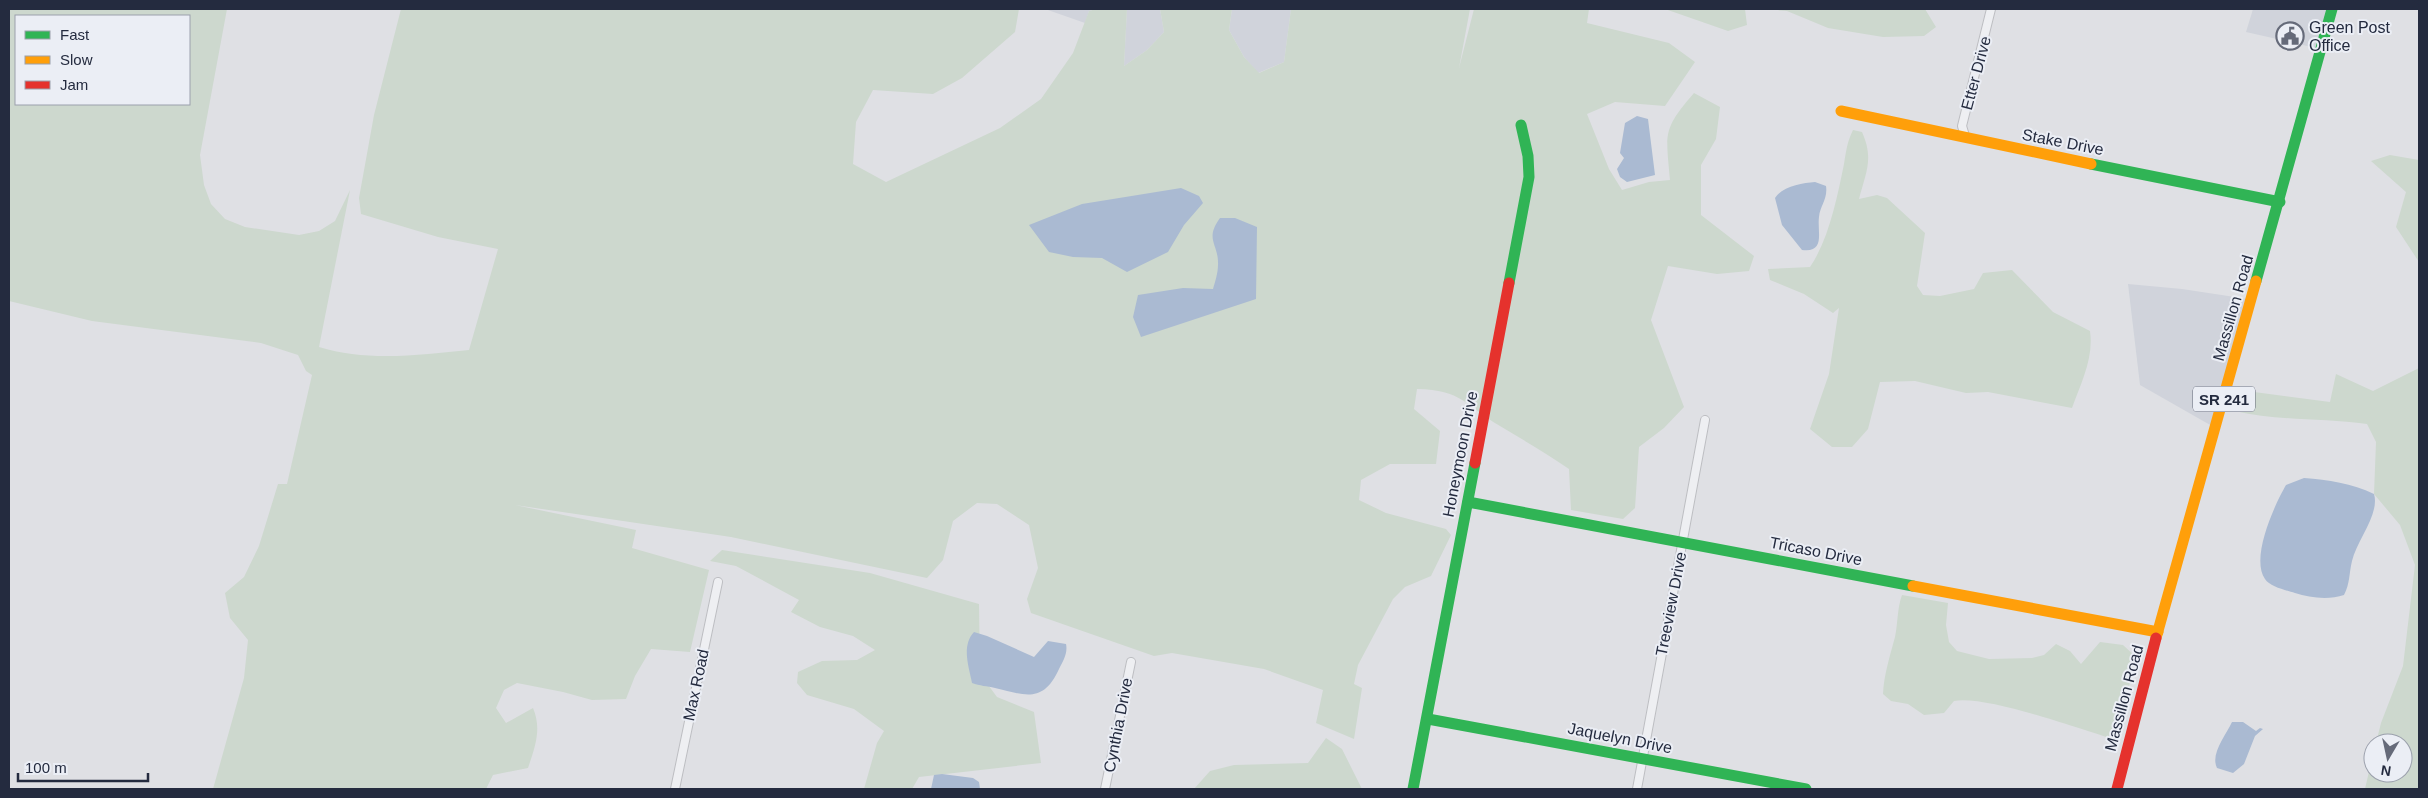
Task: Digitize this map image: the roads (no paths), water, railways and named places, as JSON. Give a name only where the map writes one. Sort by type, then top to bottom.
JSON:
[{"type":"street","name":"Etter Drive","points":[[1965,136],[1962,126],[1991,9]]},
{"type":"street","name":"Massillon Road","points":[[2117,789],[2158,632],[2280,202],[2332,9]]},
{"type":"street","name":"Stake Drive","points":[[1840,111],[2280,202]]},
{"type":"street","name":"Honeymoon Drive","points":[[1413,789],[1428,719],[1529,177],[1528,156],[1521,125]]},
{"type":"street","name":"Treeview Drive","points":[[1637,789],[1641,759],[1705,420]]},
{"type":"street","name":"Tricaso Drive","points":[[1468,502],[2158,632]]},
{"type":"street","name":"Max Road","points":[[675,789],[718,582]]},
{"type":"street","name":"Cynthia Drive","points":[[1105,789],[1130,662]]},
{"type":"street","name":"Jaquelyn Drive","points":[[1428,719],[1806,789]]},
{"type":"water","points":[[1637,116],[1648,119],[1655,175],[1627,182],[1620,177],[1617,169],[1624,158],[1620,153],[1625,123]]},
{"type":"water","points":[[1815,182],[1826,186],[1825,199],[1819,217],[1819,240],[1814,248],[1802,250],[1782,225],[1775,198],[1788,188],[1799,184]]},
{"type":"water","points":[[1181,188],[1199,196],[1203,203],[1184,225],[1168,252],[1127,272],[1102,258],[1073,257],[1049,252],[1029,225],[1082,204]]},
{"type":"water","points":[[1220,218],[1235,218],[1257,227],[1256,299],[1141,337],[1133,317],[1138,295],[1183,288],[1213,289],[1217,274],[1218,258],[1213,242],[1213,232]]},
{"type":"water","points":[[2304,478],[2340,483],[2374,494],[2374,510],[2355,553],[2344,595],[2320,598],[2283,589],[2267,582],[2261,570],[2262,545],[2276,505],[2286,485]]},
{"type":"water","points":[[974,632],[1034,657],[1048,641],[1066,644],[1066,654],[1053,680],[1040,692],[1032,694],[1015,693],[978,685],[972,683],[967,657],[968,644]]},
{"type":"water","points":[[2232,722],[2243,722],[2256,731],[2260,728],[2263,729],[2255,736],[2244,764],[2233,773],[2217,768],[2215,763],[2217,751]]},
{"type":"water","points":[[942,774],[973,778],[979,782],[980,789],[931,789],[934,775]]},
{"type":"place","name":"Green Post Office","points":[[2290,36]]}]
